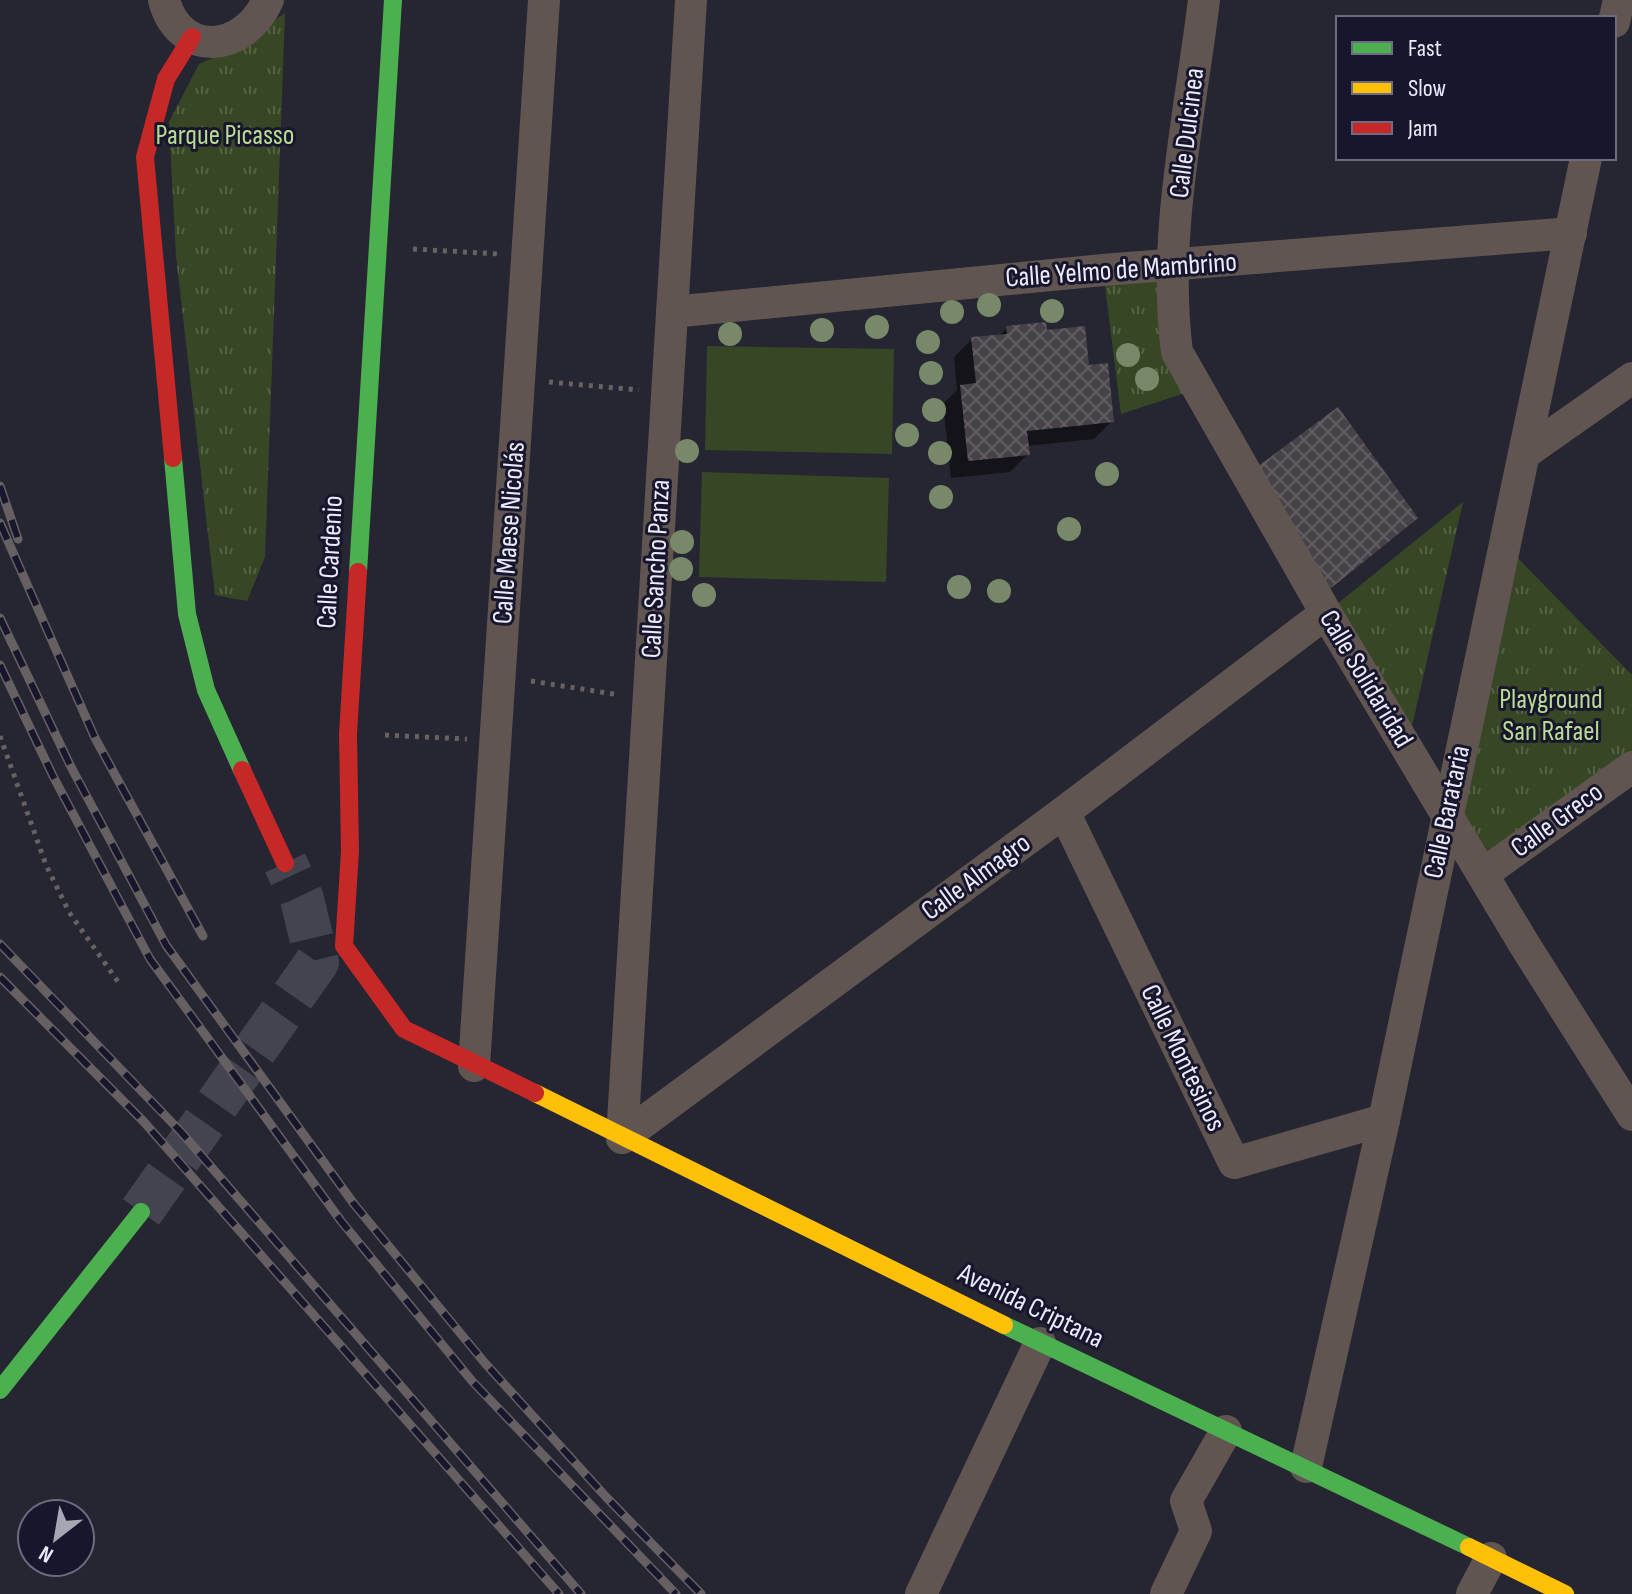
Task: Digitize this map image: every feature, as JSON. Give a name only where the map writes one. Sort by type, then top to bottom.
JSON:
[{"type":"street","points":[[164,0],[173,20],[192,37],[210,42],[228,41],[245,34],[258,21],[268,0]]},
{"type":"street","name":"Calle Cardenio","points":[[393,0],[348,734],[350,851],[344,946],[404,1029],[474,1066]]},
{"type":"street","name":"Calle Maese Nicolás","points":[[474,1066],[544,0]]},
{"type":"street","name":"Calle Sancho Panza","points":[[622,1138],[691,0]]},
{"type":"street","name":"Calle Dulcinea","points":[[1173,267],[1204,0]]},
{"type":"street","points":[[192,37],[166,79],[145,157],[187,614],[206,690],[285,863]]},
{"type":"street","name":"Calle Barataria","points":[[1306,1467],[1384,1120],[1446,812],[1586,160]]},
{"type":"street","name":"Calle Yelmo de Mambrino","points":[[672,312],[1103,270],[1173,267],[1571,233]]},
{"type":"street","name":"Calle Solidaridad","points":[[1173,267],[1171,307],[1177,352],[1326,613],[1632,1115]]},
{"type":"street","points":[[1524,454],[1632,378]]},
{"type":"street","name":"Calle Almagro","points":[[622,1138],[1064,812],[1326,613]]},
{"type":"street","name":"Calle Greco","points":[[1483,874],[1632,767]]},
{"type":"street","name":"Calle Montesinos","points":[[1064,812],[1234,1163],[1384,1120]]},
{"type":"street","name":"Avenida Criptana","points":[[474,1066],[1040,1343],[1306,1467],[1565,1594]]},
{"type":"street","points":[[0,1390],[141,1212]]},
{"type":"street","points":[[921,1594],[1040,1343]]},
{"type":"street","points":[[1166,1594],[1196,1531],[1186,1501],[1226,1431]]},
{"type":"street","points":[[1472,1594],[1491,1558]]},
{"type":"path","points":[[376,247],[528,255]]},
{"type":"path","points":[[519,379],[667,393]]},
{"type":"path","points":[[500,676],[649,700]]},
{"type":"path","points":[[348,734],[496,741]]},
{"type":"path","points":[[0,736],[46,865],[69,912],[121,986]]},
{"type":"green space","name":"Parque Picasso","points":[[285,13],[265,557],[247,601],[215,595],[176,256],[169,122],[199,64],[225,53]]},
{"type":"green space","points":[[1173,267],[1197,389],[1121,414],[1103,270]]},
{"type":"green space","points":[[707,346],[894,349],[892,454],[705,450]]},
{"type":"green space","points":[[702,472],[889,478],[886,582],[699,577]]},
{"type":"green space","points":[[1463,502],[1407,748],[1326,613]]},
{"type":"green space","name":"Playground San Rafael","points":[[1504,544],[1632,675],[1632,767],[1483,874],[1446,812]]},
{"type":"building","points":[[1046,322],[1047,330],[1085,326],[1089,365],[1108,363],[1114,422],[1027,431],[1030,455],[968,461],[960,385],[976,383],[971,337],[1007,334],[1006,326]]},
{"type":"building","points":[[1338,407],[1418,518],[1330,589],[1257,467]]},
{"type":"tunnel","points":[[141,1212],[317,962],[302,899],[285,863]]},
{"type":"railway","points":[[0,486],[18,539]]},
{"type":"railway","points":[[0,523],[95,738],[203,936]]},
{"type":"railway","points":[[0,618],[70,765],[166,945],[354,1204],[484,1362],[607,1498],[701,1594]]},
{"type":"railway","points":[[0,665],[53,776],[150,959],[341,1221],[472,1381],[676,1594]]},
{"type":"railway","points":[[0,944],[181,1132],[581,1594]]},
{"type":"railway","points":[[0,977],[144,1122],[559,1594]]},
{"type":"traffic: fast","points":[[358,572],[393,0]]},
{"type":"traffic: fast","points":[[173,458],[187,614],[206,690],[242,770]]},
{"type":"traffic: fast","points":[[0,1390],[141,1212]]},
{"type":"traffic: fast","points":[[1004,1325],[1469,1547]]},
{"type":"traffic: slow","points":[[535,1093],[1004,1325]]},
{"type":"traffic: slow","points":[[1469,1547],[1565,1594]]},
{"type":"traffic: jam","points":[[173,458],[145,157],[166,79],[192,37]]},
{"type":"traffic: jam","points":[[358,572],[348,734],[350,851],[344,946],[404,1029],[535,1093]]},
{"type":"traffic: jam","points":[[242,770],[285,863]]}]
